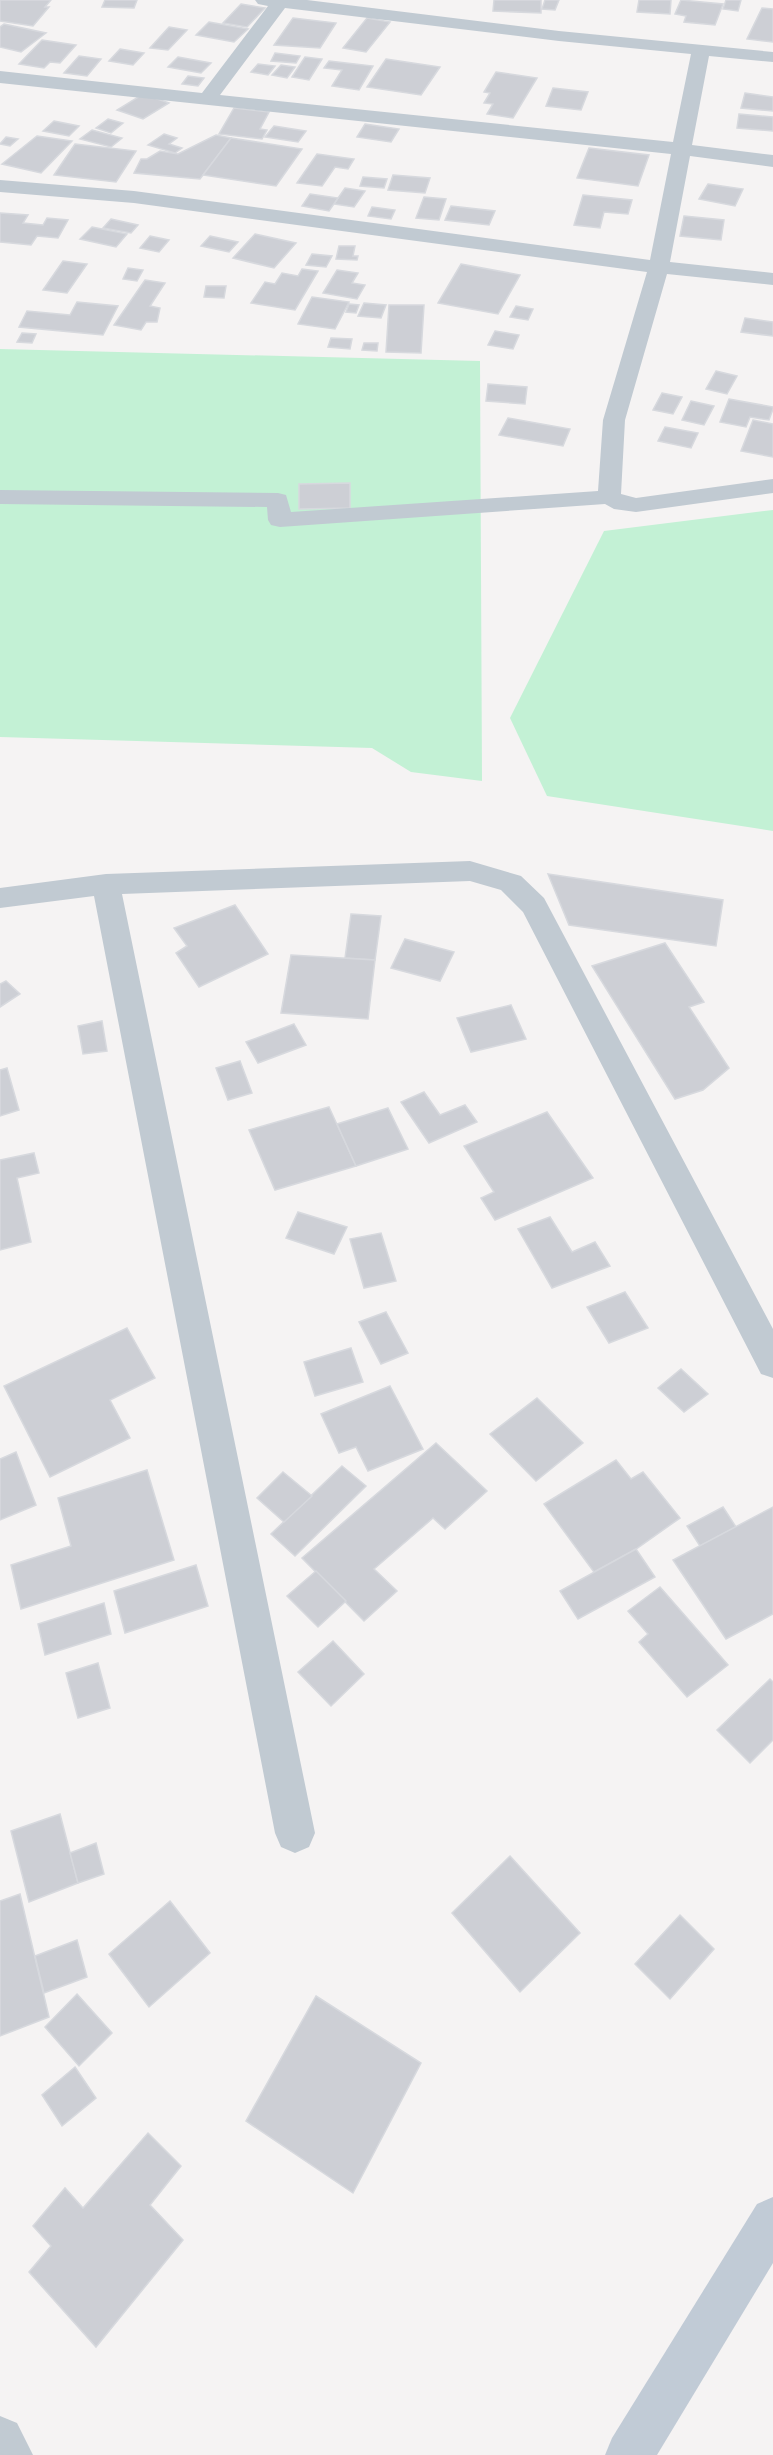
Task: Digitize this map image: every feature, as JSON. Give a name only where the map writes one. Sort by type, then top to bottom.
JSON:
[{"type":"street","points":[[208,98],[272,1],[559,36],[773,57]]},
{"type":"street","points":[[396,15],[435,3]]},
{"type":"street","points":[[609,497],[614,420],[659,267],[701,50]]},
{"type":"street","points":[[0,77],[682,149],[773,161]]},
{"type":"street","points":[[0,186],[134,197],[263,212],[659,267],[773,279]]},
{"type":"street","points":[[0,497],[278,500],[280,520],[609,497],[622,504],[636,505],[773,486]]},
{"type":"street","points":[[0,898],[106,884],[470,871],[511,883],[534,905],[773,1363]]},
{"type":"street","points":[[106,884],[295,1833]]},
{"type":"street","points":[[629,2455],[773,2220]]},
{"type":"street","points":[[0,2440],[9,2455]]},
{"type":"green space","points":[[0,349],[480,361],[482,781],[411,772],[372,748],[0,737]]},
{"type":"green space","points":[[773,510],[773,831],[547,796],[510,718],[604,531]]},
{"type":"building","points":[[0,0],[51,0],[45,7],[49,7],[33,26],[0,21]]},
{"type":"building","points":[[105,0],[137,0],[134,8],[102,7]]},
{"type":"building","points":[[494,0],[541,0],[541,13],[493,11]]},
{"type":"building","points":[[545,0],[559,0],[555,10],[542,9]]},
{"type":"building","points":[[639,0],[671,0],[670,14],[637,12]]},
{"type":"building","points":[[681,0],[723,4],[715,25],[684,22],[686,16],[675,14]]},
{"type":"building","points":[[726,0],[741,0],[738,11],[723,9]]},
{"type":"building","points":[[241,4],[265,8],[247,27],[223,23]]},
{"type":"building","points":[[762,8],[773,9],[773,42],[747,39]]},
{"type":"building","points":[[293,18],[336,23],[320,48],[274,45]]},
{"type":"building","points":[[367,18],[390,22],[366,52],[343,48]]},
{"type":"building","points":[[209,22],[248,29],[234,42],[196,35]]},
{"type":"building","points":[[4,24],[46,33],[21,52],[0,47],[0,27]]},
{"type":"building","points":[[169,27],[187,30],[168,50],[150,48]]},
{"type":"building","points":[[42,40],[76,45],[60,63],[50,62],[44,68],[19,64]]},
{"type":"building","points":[[120,49],[144,53],[133,65],[109,61]]},
{"type":"building","points":[[275,53],[300,56],[296,63],[271,61]]},
{"type":"building","points":[[79,56],[101,59],[87,76],[64,73]]},
{"type":"building","points":[[178,57],[211,63],[201,73],[168,67]]},
{"type":"building","points":[[305,57],[322,59],[309,80],[292,77]]},
{"type":"building","points":[[386,59],[440,67],[421,95],[367,87]]},
{"type":"building","points":[[329,61],[373,66],[359,90],[332,86],[342,70],[324,68]]},
{"type":"building","points":[[258,64],[275,66],[268,75],[251,72]]},
{"type":"building","points":[[281,65],[295,67],[287,78],[272,75]]},
{"type":"building","points":[[496,72],[537,78],[513,118],[487,114],[493,104],[484,103],[490,93],[484,92]]},
{"type":"building","points":[[188,76],[204,78],[198,86],[182,84]]},
{"type":"building","points":[[553,88],[588,92],[581,110],[546,106]]},
{"type":"building","points":[[745,93],[773,97],[773,111],[741,108]]},
{"type":"building","points":[[143,94],[169,103],[143,119],[117,110]]},
{"type":"building","points":[[234,108],[269,112],[260,129],[267,130],[262,139],[219,134]]},
{"type":"building","points":[[739,114],[773,117],[773,131],[737,128]]},
{"type":"building","points":[[108,119],[123,123],[111,133],[96,128]]},
{"type":"building","points":[[54,121],[79,126],[69,136],[43,131]]},
{"type":"building","points":[[365,124],[399,129],[391,142],[357,137]]},
{"type":"building","points":[[274,126],[306,131],[298,142],[265,137]]},
{"type":"building","points":[[92,130],[122,138],[111,147],[80,139]]},
{"type":"building","points":[[164,134],[177,138],[169,144],[182,148],[175,153],[148,145]]},
{"type":"building","points":[[216,135],[231,138],[200,179],[134,173],[141,159],[147,159],[160,151],[178,154]]},
{"type":"building","points":[[37,136],[72,141],[41,173],[2,164]]},
{"type":"building","points":[[6,137],[18,139],[10,146],[0,144]]},
{"type":"building","points":[[231,138],[302,149],[276,186],[203,175]]},
{"type":"building","points":[[75,144],[136,151],[116,182],[54,175]]},
{"type":"building","points":[[589,148],[649,155],[638,186],[577,178]]},
{"type":"building","points":[[317,154],[354,159],[348,169],[335,167],[322,186],[297,183]]},
{"type":"building","points":[[393,175],[430,178],[425,193],[388,190]]},
{"type":"building","points":[[363,177],[387,179],[384,188],[360,186]]},
{"type":"building","points":[[708,184],[743,189],[735,206],[699,199]]},
{"type":"building","points":[[345,188],[365,191],[354,207],[334,204]]},
{"type":"building","points":[[310,194],[338,198],[329,211],[302,206]]},
{"type":"building","points":[[583,195],[632,200],[628,214],[604,212],[600,228],[574,225]]},
{"type":"building","points":[[424,197],[446,199],[439,220],[416,218]]},
{"type":"building","points":[[451,206],[495,211],[489,225],[445,220]]},
{"type":"building","points":[[372,207],[395,210],[391,219],[368,216]]},
{"type":"building","points":[[0,213],[28,215],[23,223],[43,225],[47,218],[68,220],[58,238],[37,236],[31,245],[0,242]]},
{"type":"building","points":[[684,216],[724,220],[721,240],[680,236]]},
{"type":"building","points":[[111,219],[138,225],[131,233],[103,228]]},
{"type":"building","points":[[92,227],[127,234],[116,247],[80,239]]},
{"type":"building","points":[[255,234],[296,243],[274,268],[233,258]]},
{"type":"building","points":[[150,236],[169,240],[159,252],[140,248]]},
{"type":"building","points":[[210,236],[238,242],[229,252],[201,246]]},
{"type":"building","points":[[339,246],[355,246],[353,256],[358,256],[357,260],[336,259]]},
{"type":"building","points":[[312,254],[332,256],[326,267],[306,265]]},
{"type":"building","points":[[63,261],[87,264],[67,293],[43,290]]},
{"type":"building","points":[[461,264],[520,275],[498,314],[438,303]]},
{"type":"building","points":[[128,268],[143,270],[137,281],[123,279]]},
{"type":"building","points":[[302,269],[318,271],[295,310],[251,303],[265,282],[275,284],[282,273],[298,276]]},
{"type":"building","points":[[337,270],[358,273],[352,283],[365,285],[357,299],[323,293]]},
{"type":"building","points":[[145,280],[165,283],[150,306],[160,308],[157,322],[146,322],[141,330],[114,325]]},
{"type":"building","points":[[206,286],[226,286],[224,298],[204,297]]},
{"type":"building","points":[[312,297],[349,302],[335,329],[298,324]]},
{"type":"building","points":[[77,302],[118,306],[103,335],[19,327],[27,311],[70,315]]},
{"type":"building","points":[[364,303],[386,305],[381,318],[358,316]]},
{"type":"building","points":[[349,304],[359,305],[356,313],[346,312]]},
{"type":"building","points":[[389,305],[424,305],[421,353],[386,352]]},
{"type":"building","points":[[516,306],[533,309],[528,320],[510,317]]},
{"type":"building","points":[[745,318],[773,322],[773,336],[741,332]]},
{"type":"building","points":[[495,331],[519,335],[513,349],[488,345]]},
{"type":"building","points":[[22,333],[36,334],[32,343],[17,342]]},
{"type":"building","points":[[331,338],[352,339],[350,349],[328,347]]},
{"type":"building","points":[[364,343],[378,343],[377,351],[362,350]]},
{"type":"building","points":[[716,371],[737,376],[727,394],[706,389]]},
{"type":"building","points":[[488,384],[527,387],[525,404],[486,401]]},
{"type":"building","points":[[662,393],[682,397],[673,414],[653,410]]},
{"type":"building","points":[[729,399],[773,407],[769,420],[750,417],[746,427],[720,422]]},
{"type":"building","points":[[691,401],[714,406],[704,425],[682,420]]},
{"type":"building","points":[[508,418],[570,429],[563,446],[499,435]]},
{"type":"building","points":[[753,420],[773,424],[773,457],[741,451]]},
{"type":"building","points":[[665,427],[698,433],[691,448],[658,441]]},
{"type":"building","points":[[350,483],[350,508],[299,509],[299,484]]},
{"type":"building","points":[[548,874],[723,900],[716,946],[569,925]]},
{"type":"building","points":[[235,905],[268,954],[199,987],[176,953],[187,946],[174,928]]},
{"type":"building","points":[[351,914],[381,916],[375,960],[345,958]]},
{"type":"building","points":[[405,939],[454,952],[440,981],[391,968]]},
{"type":"building","points":[[665,943],[704,1002],[689,1007],[729,1068],[703,1090],[675,1099],[592,966]]},
{"type":"building","points":[[291,955],[375,960],[368,1019],[281,1013]]},
{"type":"building","points":[[6,981],[20,994],[0,1007],[0,984]]},
{"type":"building","points":[[511,1005],[526,1039],[471,1052],[457,1018]]},
{"type":"building","points":[[102,1021],[107,1051],[83,1054],[78,1026]]},
{"type":"building","points":[[294,1024],[306,1045],[258,1063],[246,1042]]},
{"type":"building","points":[[240,1061],[252,1093],[228,1100],[216,1068]]},
{"type":"building","points":[[7,1068],[19,1110],[0,1116],[0,1070]]},
{"type":"building","points":[[424,1092],[440,1115],[465,1105],[477,1122],[429,1143],[401,1102]]},
{"type":"building","points":[[329,1107],[356,1166],[275,1190],[249,1130]]},
{"type":"building","points":[[388,1108],[408,1149],[356,1166],[337,1124]]},
{"type":"building","points":[[547,1112],[593,1178],[495,1220],[481,1198],[494,1192],[464,1146]]},
{"type":"building","points":[[34,1153],[39,1173],[17,1178],[31,1242],[0,1250],[0,1160]]},
{"type":"building","points":[[298,1212],[347,1227],[334,1254],[286,1238]]},
{"type":"building","points":[[550,1217],[572,1252],[595,1242],[610,1266],[552,1288],[518,1229]]},
{"type":"building","points":[[381,1233],[396,1281],[364,1288],[350,1239]]},
{"type":"building","points":[[625,1292],[648,1328],[609,1343],[587,1307]]},
{"type":"building","points":[[386,1312],[408,1353],[381,1364],[359,1322]]},
{"type":"building","points":[[127,1328],[155,1378],[110,1400],[130,1438],[50,1477],[4,1386]]},
{"type":"building","points":[[351,1348],[363,1382],[315,1396],[304,1362]]},
{"type":"building","points":[[681,1369],[708,1394],[684,1412],[658,1388]]},
{"type":"building","points":[[390,1386],[423,1449],[368,1471],[356,1447],[339,1453],[321,1414]]},
{"type":"building","points":[[537,1398],[583,1443],[536,1481],[490,1434]]},
{"type":"building","points":[[436,1443],[487,1491],[445,1529],[433,1518],[374,1569],[397,1591],[364,1621],[302,1558]]},
{"type":"building","points":[[16,1452],[36,1505],[0,1520],[0,1459]]},
{"type":"building","points":[[616,1460],[631,1479],[643,1472],[680,1518],[636,1549],[594,1572],[544,1504]]},
{"type":"building","points":[[342,1466],[366,1486],[295,1556],[271,1534]]},
{"type":"building","points":[[147,1470],[174,1560],[21,1609],[11,1565],[71,1546],[58,1498]]},
{"type":"building","points":[[283,1472],[312,1496],[284,1522],[257,1498]]},
{"type":"building","points":[[723,1507],[736,1527],[700,1546],[687,1526]]},
{"type":"building","points":[[773,1507],[773,1614],[726,1639],[673,1560]]},
{"type":"building","points":[[636,1549],[655,1577],[578,1619],[560,1591]]},
{"type":"building","points":[[196,1565],[208,1606],[125,1633],[114,1591]]},
{"type":"building","points":[[316,1571],[346,1601],[318,1627],[287,1596]]},
{"type":"building","points":[[660,1587],[728,1665],[687,1697],[639,1642],[648,1634],[628,1611]]},
{"type":"building","points":[[104,1603],[111,1634],[45,1655],[38,1624]]},
{"type":"building","points":[[333,1641],[364,1674],[331,1706],[298,1672]]},
{"type":"building","points":[[98,1663],[110,1708],[78,1718],[66,1673]]},
{"type":"building","points":[[770,1679],[773,1682],[773,1740],[750,1763],[717,1730]]},
{"type":"building","points":[[60,1814],[78,1883],[29,1902],[11,1831]]},
{"type":"building","points":[[96,1843],[104,1874],[78,1883],[70,1853]]},
{"type":"building","points":[[510,1856],[580,1933],[520,1992],[452,1913]]},
{"type":"building","points":[[20,1894],[49,2017],[0,2036],[0,1901]]},
{"type":"building","points":[[170,1901],[210,1953],[149,2007],[109,1954]]},
{"type":"building","points":[[680,1915],[714,1949],[670,1999],[635,1964]]},
{"type":"building","points":[[77,1940],[87,1977],[44,1993],[35,1956]]},
{"type":"building","points":[[77,1994],[112,2033],[79,2066],[45,2027]]},
{"type":"building","points":[[316,1996],[421,2063],[353,2193],[246,2121]]},
{"type":"building","points":[[75,2067],[96,2098],[62,2126],[42,2095]]},
{"type":"building","points":[[148,2133],[181,2166],[150,2205],[183,2240],[96,2347],[29,2272],[51,2246],[33,2226],[65,2188],[83,2208]]}]
